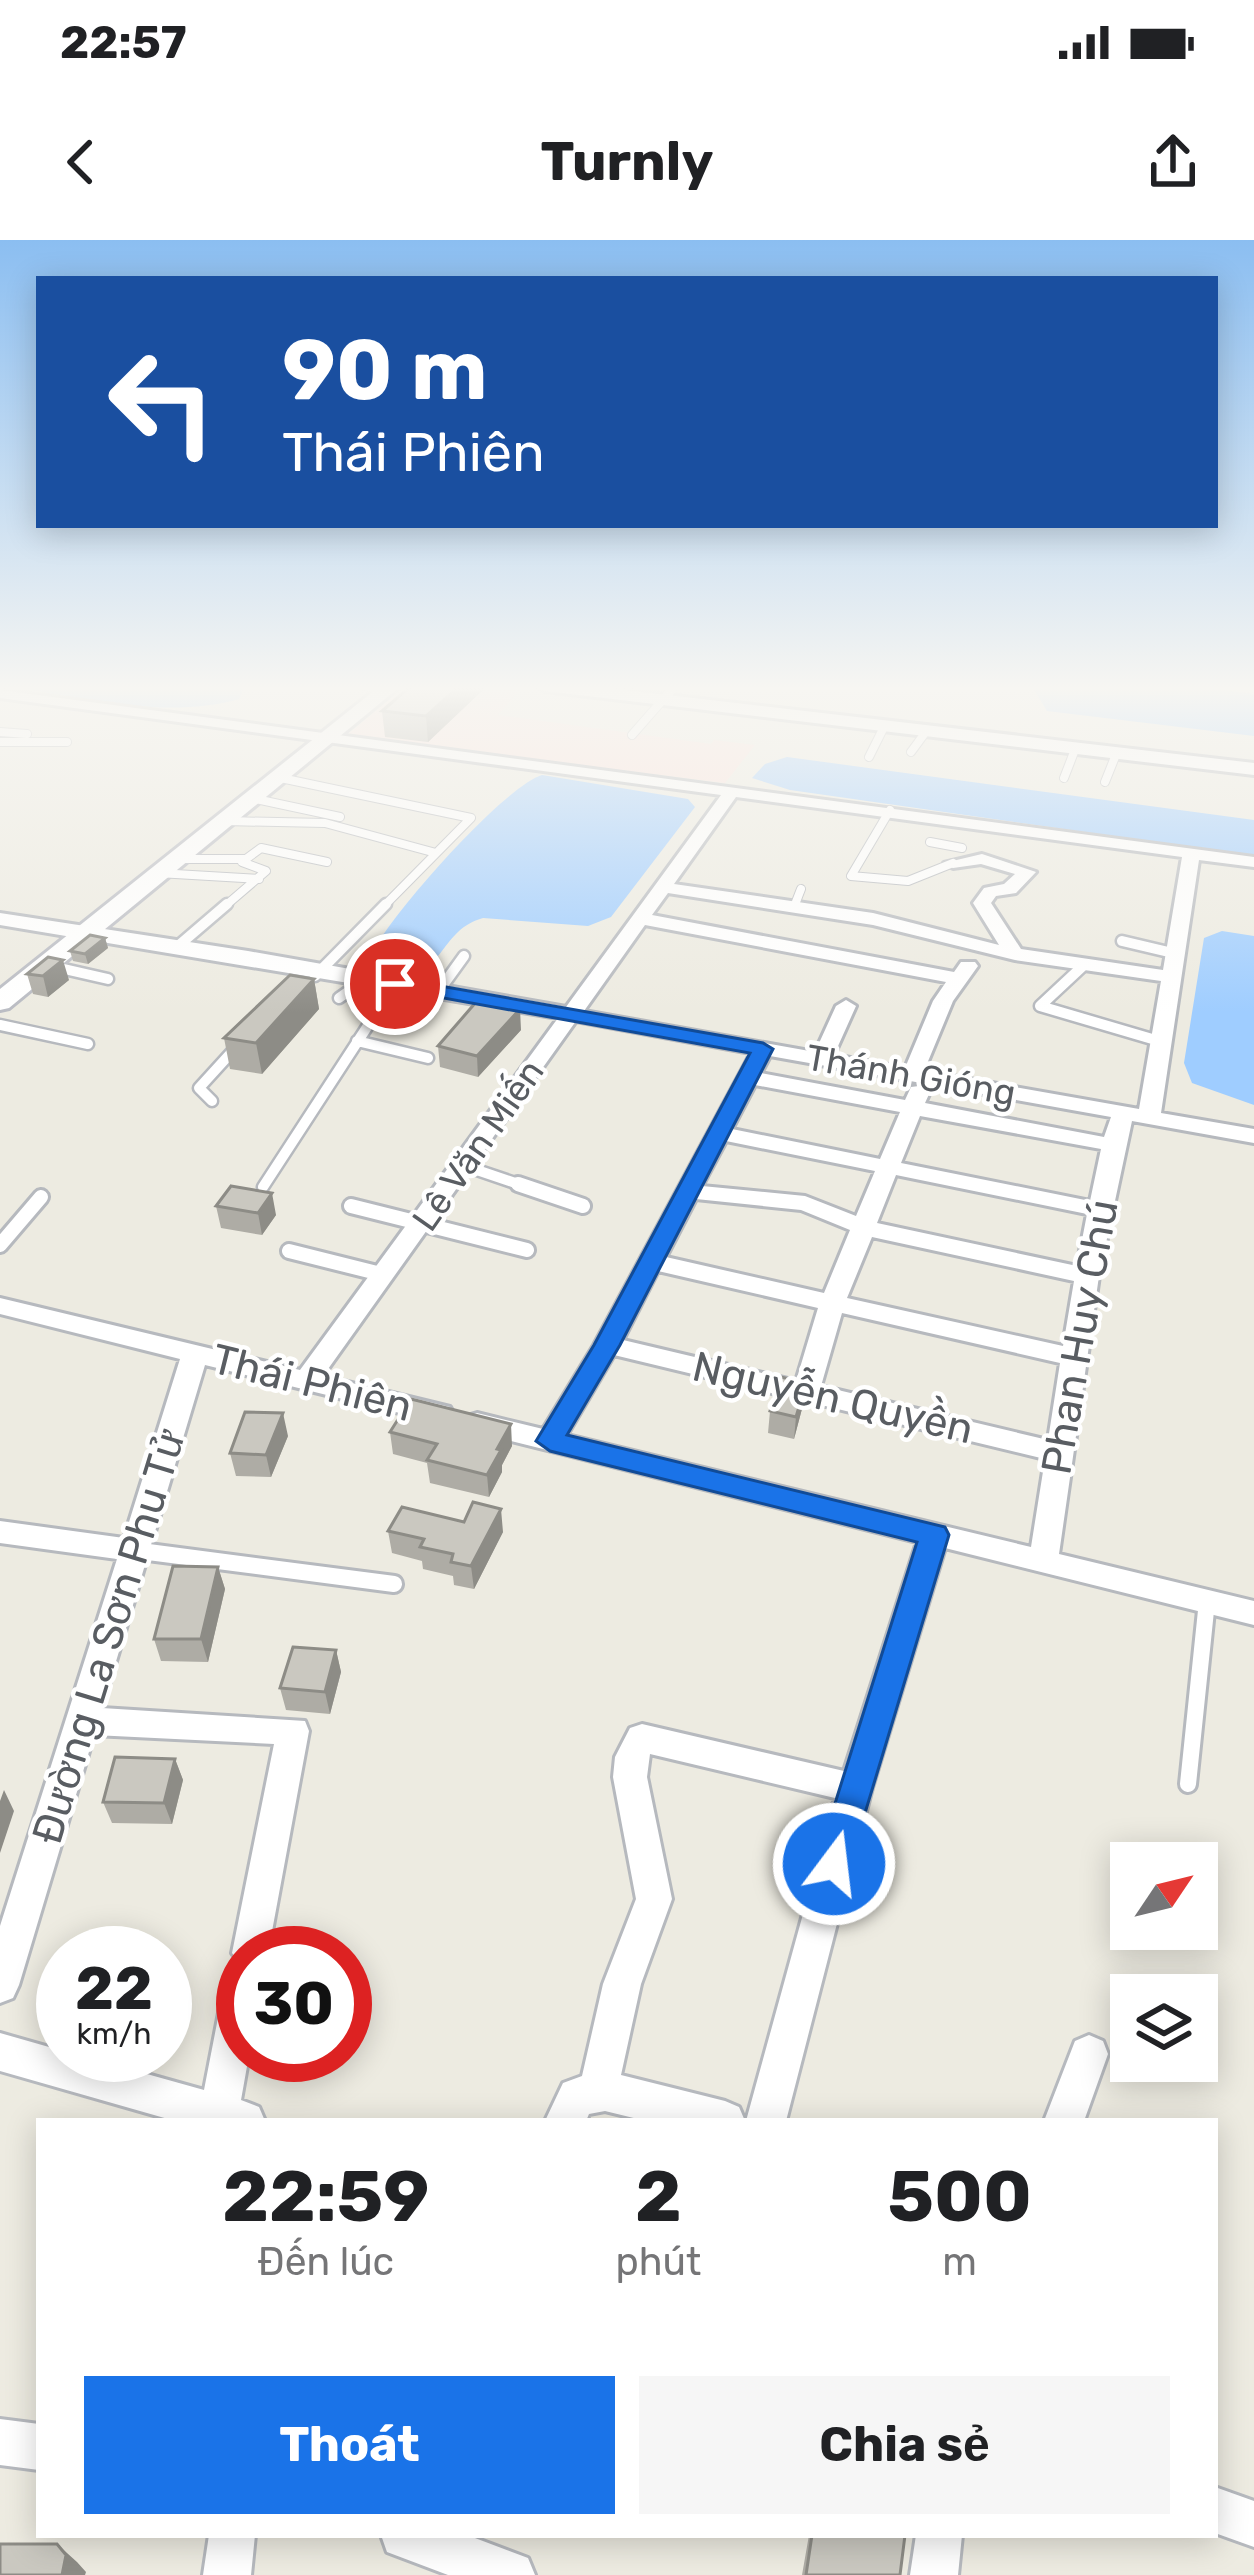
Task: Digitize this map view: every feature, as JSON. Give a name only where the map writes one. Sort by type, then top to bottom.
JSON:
[{"type":"main road","points":[[0,1002],[92,932],[255,795]]},
{"type":"street","name":"Lê Văn Miến","points":[[306,1382],[729,795]]},
{"type":"street","points":[[772,795],[1254,862]]},
{"type":"street","points":[[974,823],[957,855],[1027,872],[1010,889],[990,892],[982,903],[1015,954]]},
{"type":"street","name":"Phan Huy Chú","points":[[1042,1562],[1112,1144],[1136,1115],[1159,1041],[1191,853]]},
{"type":"street","points":[[662,886],[797,899],[980,947],[1172,977]]},
{"type":"street","points":[[638,918],[959,979]]},
{"type":"street","name":"Thánh Gióng","points":[[0,919],[178,946],[313,979],[366,979],[1254,1136]]},
{"type":"street","points":[[806,1390],[832,1304],[913,1106],[943,1000],[980,947]]},
{"type":"street","points":[[821,1059],[846,1006]]},
{"type":"street","points":[[550,1441],[607,1345],[763,1049]]},
{"type":"street","points":[[748,1077],[1112,1144]]},
{"type":"street","points":[[720,1133],[1101,1210]]},
{"type":"street","points":[[685,1191],[805,1203],[865,1228],[1088,1276]]},
{"type":"street","points":[[650,1261],[1076,1358]]},
{"type":"street","name":"Thái Phiên","points":[[0,1306],[1042,1562],[1207,1601],[1253,1606]]},
{"type":"street","name":"Nguyễn Quyền","points":[[607,1345],[1059,1452]]},
{"type":"street","name":"Đường La Sơn Phu Tử","points":[[0,1985],[195,1354]]},
{"type":"street","points":[[0,1532],[133,1550]]},
{"type":"street","points":[[767,2118],[854,1788],[934,1535]]},
{"type":"street","points":[[85,1721],[293,1732],[255,1926]]},
{"type":"street","points":[[598,2091],[622,1984],[654,1899],[629,1777],[642,1738],[854,1788]]},
{"type":"street","points":[[0,2052],[232,2116],[235,2082]]},
{"type":"street","points":[[1065,2118],[1089,2054]]},
{"type":"street","points":[[566,2118],[577,2097],[598,2091],[712,2118]]},
{"type":"street","points":[[0,2442],[36,2447]]},
{"type":"street","points":[[1218,2511],[1254,2524]]},
{"type":"street","points":[[227,2575],[232,2538]]},
{"type":"street","points":[[412,2538],[511,2575]]},
{"type":"street","points":[[934,2575],[939,2538]]},
{"type":"lane","points":[[313,979],[470,818],[361,795]]},
{"type":"lane","points":[[251,798],[340,817]]},
{"type":"lane","points":[[890,810],[851,876],[908,881],[957,855]]},
{"type":"lane","points":[[224,821],[325,823],[436,853]]},
{"type":"lane","points":[[930,842],[957,855]]},
{"type":"lane","points":[[178,946],[266,871],[240,864],[261,848],[327,862]]},
{"type":"lane","points":[[166,866],[246,859]]},
{"type":"lane","points":[[166,866],[259,879]]},
{"type":"lane","points":[[1121,941],[1177,954]]},
{"type":"lane","points":[[438,992],[464,956]]},
{"type":"lane","points":[[1085,964],[1040,1006],[1159,1041]]},
{"type":"lane","points":[[46,965],[108,979]]},
{"type":"lane","points":[[340,998],[366,979]]},
{"type":"lane","points":[[263,1187],[395,984]]},
{"type":"lane","points":[[0,1025],[88,1044]]},
{"type":"lane","points":[[212,1101],[199,1088],[254,1028]]},
{"type":"lane","points":[[358,1041],[428,1058]]},
{"type":"lane","points":[[465,1166],[583,1206]]},
{"type":"lane","points":[[0,1245],[41,1197]]},
{"type":"lane","points":[[352,1206],[527,1250]]},
{"type":"lane","points":[[289,1251],[385,1275]]},
{"type":"lane","points":[[133,1550],[394,1584]]},
{"type":"lane","points":[[1188,1784],[1207,1601]]},
{"type":"water","points":[[511,795],[663,795],[688,799],[695,807],[611,917],[588,926],[483,918],[466,925],[425,968],[392,973],[366,965],[394,920]]},
{"type":"water","points":[[825,795],[1068,795],[1254,820],[1254,856]]},
{"type":"water","points":[[1222,931],[1254,936],[1254,1105],[1192,1083],[1184,1063],[1204,938]]},
{"type":"building","points":[[90,935],[105,938],[85,954],[70,951]]},
{"type":"building","points":[[48,957],[63,960],[43,976],[27,974]]},
{"type":"building","points":[[290,975],[314,979],[256,1043],[224,1038]]},
{"type":"building","points":[[477,1001],[520,1009],[477,1056],[438,1046]]},
{"type":"building","points":[[231,1186],[272,1193],[258,1213],[216,1206]]},
{"type":"building","points":[[781,1377],[806,1383],[796,1417],[770,1411]]},
{"type":"building","points":[[411,1399],[511,1424],[487,1475],[427,1460],[437,1444],[390,1432]]},
{"type":"building","points":[[245,1412],[283,1413],[266,1455],[230,1453]]},
{"type":"building","points":[[473,1502],[501,1509],[471,1566],[451,1562],[453,1554],[420,1547],[424,1539],[388,1531],[402,1507],[464,1522]]},
{"type":"building","points":[[173,1566],[218,1567],[201,1639],[154,1639]]},
{"type":"building","points":[[293,1647],[336,1650],[325,1692],[280,1688]]},
{"type":"building","points":[[115,1757],[175,1759],[164,1803],[103,1802]]},
{"type":"building","points":[[812,2538],[905,2538],[900,2575],[806,2575]]},
{"type":"building","points":[[0,2544],[57,2544],[66,2555],[62,2575],[0,2575]]},
{"type":"route","points":[[395,984],[763,1049],[607,1345],[550,1441],[934,1535],[834,1864]]}]
